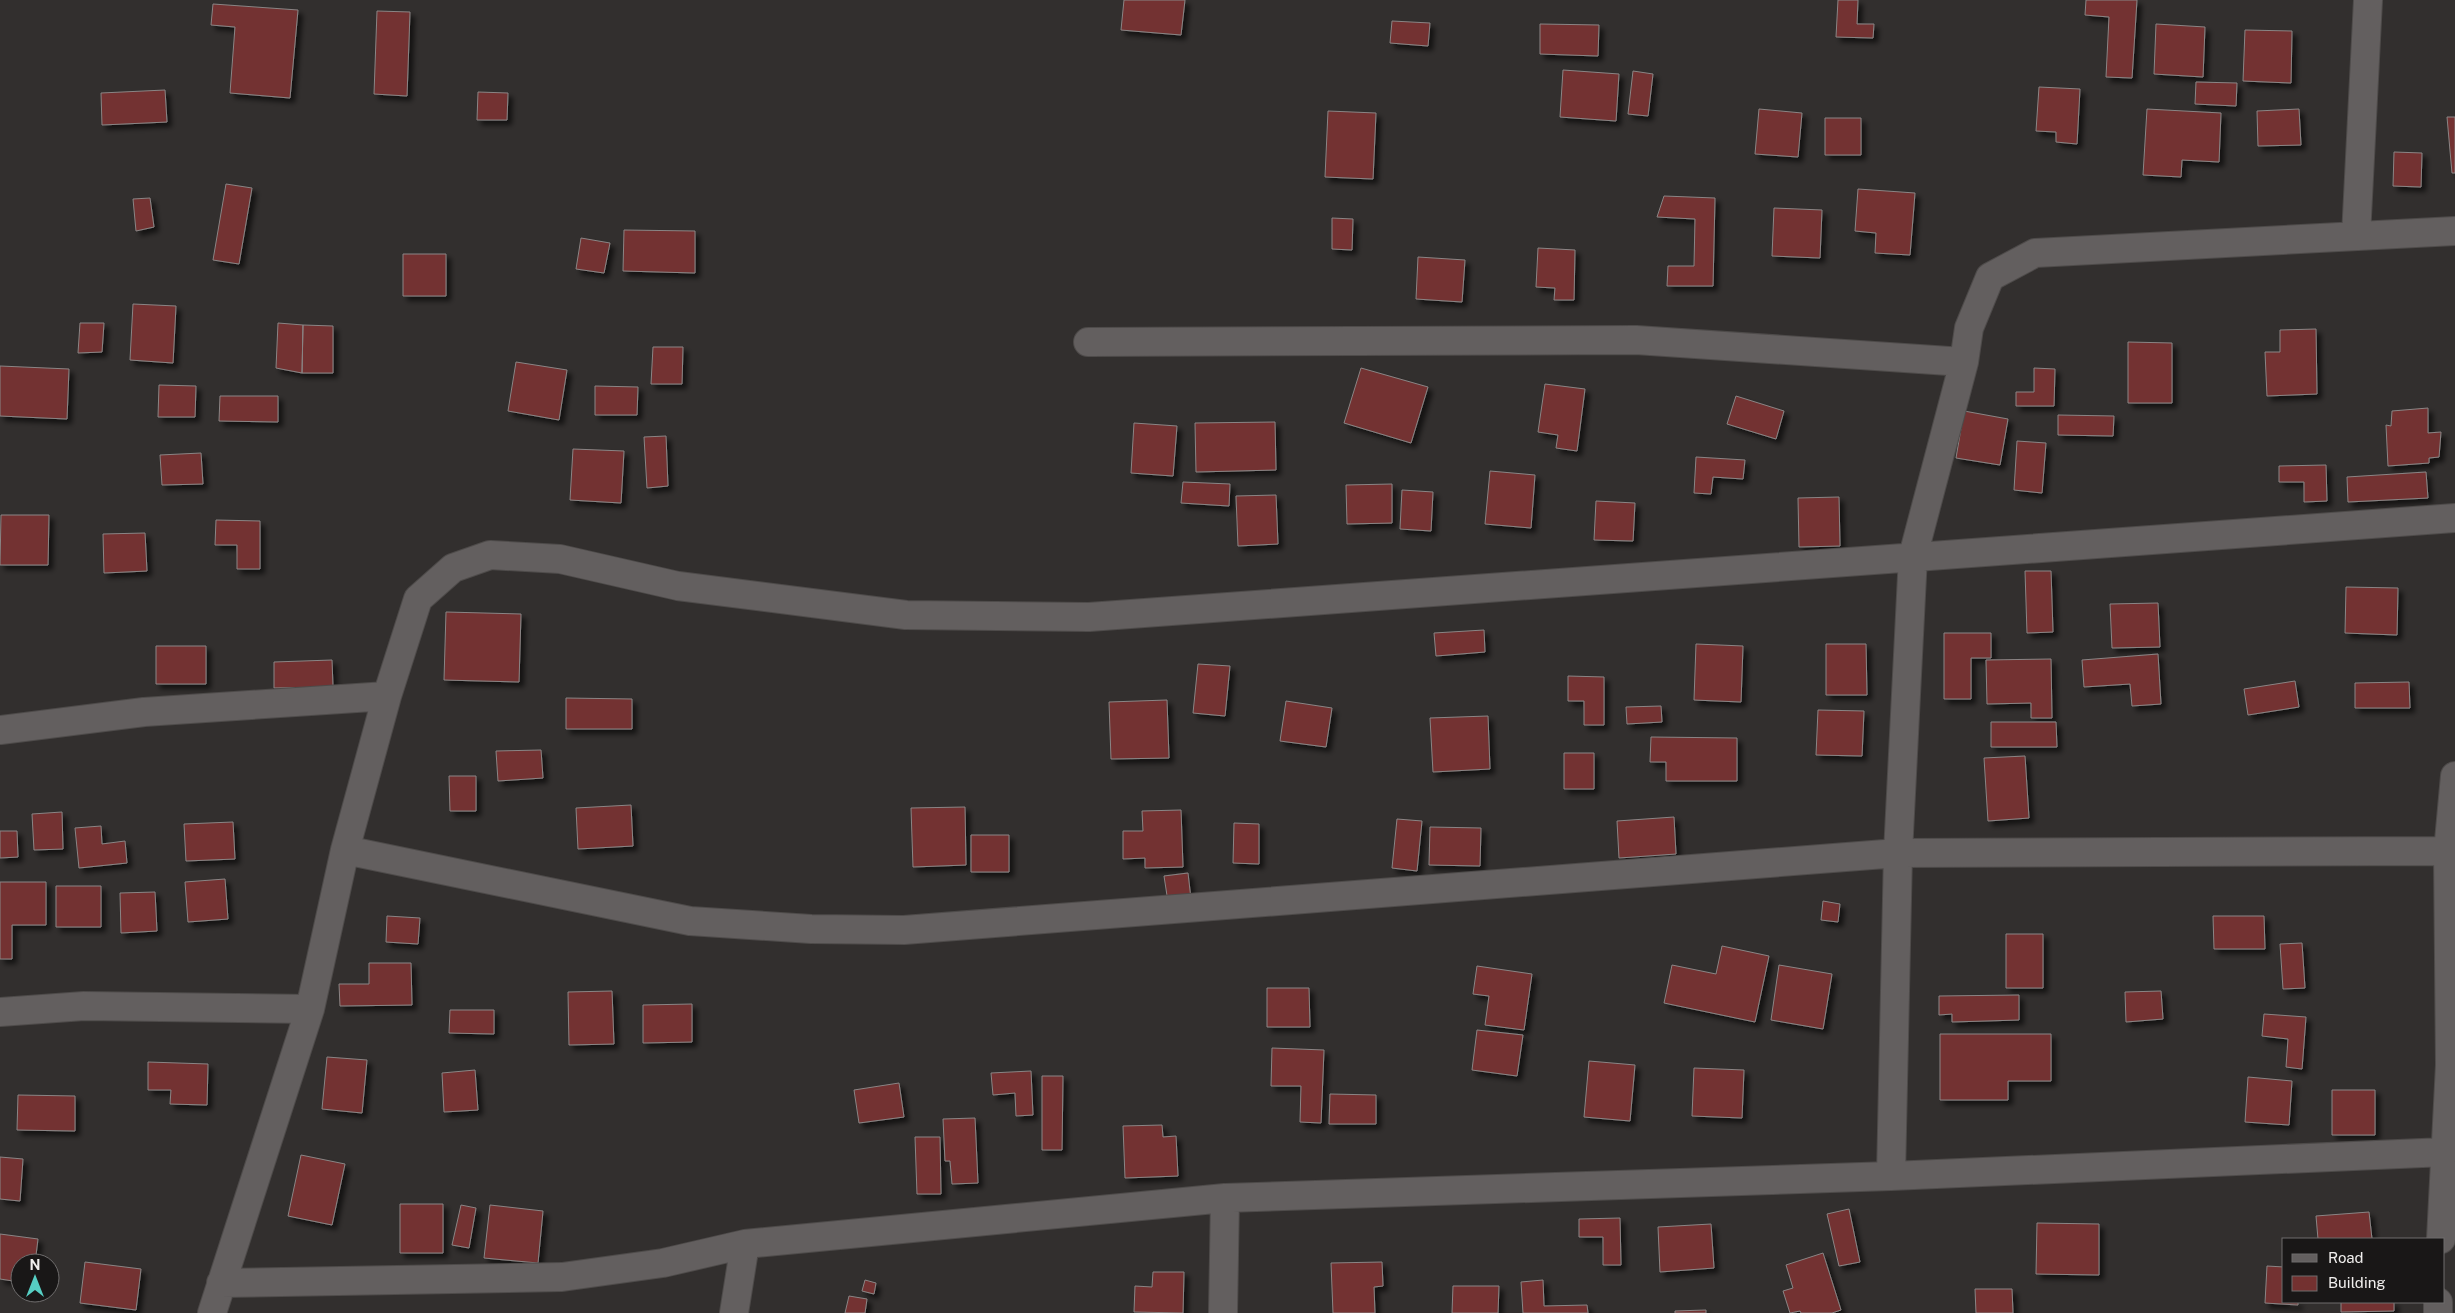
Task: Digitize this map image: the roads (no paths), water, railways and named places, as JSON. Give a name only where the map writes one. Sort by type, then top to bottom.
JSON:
[{"type":"street","points":[[2356,236],[2368,0]]},
{"type":"street","points":[[1891,1176],[1898,853],[1913,556],[1964,362],[1970,328],[1990,277],[2035,254],[2455,231]]},
{"type":"street","points":[[1088,342],[1636,340],[1964,362]]},
{"type":"street","points":[[212,1313],[310,1009],[345,850],[387,696],[418,599],[453,568],[490,555],[560,559],[678,586],[906,615],[1090,617],[2455,518]]},
{"type":"street","points":[[0,730],[144,712],[387,696]]},
{"type":"street","points":[[2441,1238],[2450,1065],[2452,852],[2455,776]]},
{"type":"street","points":[[345,850],[690,921],[811,929],[904,930],[1898,853],[2452,852]]},
{"type":"street","points":[[0,1012],[84,1006],[310,1009]]},
{"type":"street","points":[[221,1283],[562,1277],[663,1263],[744,1244],[1225,1198],[1891,1176],[2445,1152]]},
{"type":"street","points":[[1223,1313],[1225,1198]]},
{"type":"street","points":[[734,1313],[744,1244]]}]
